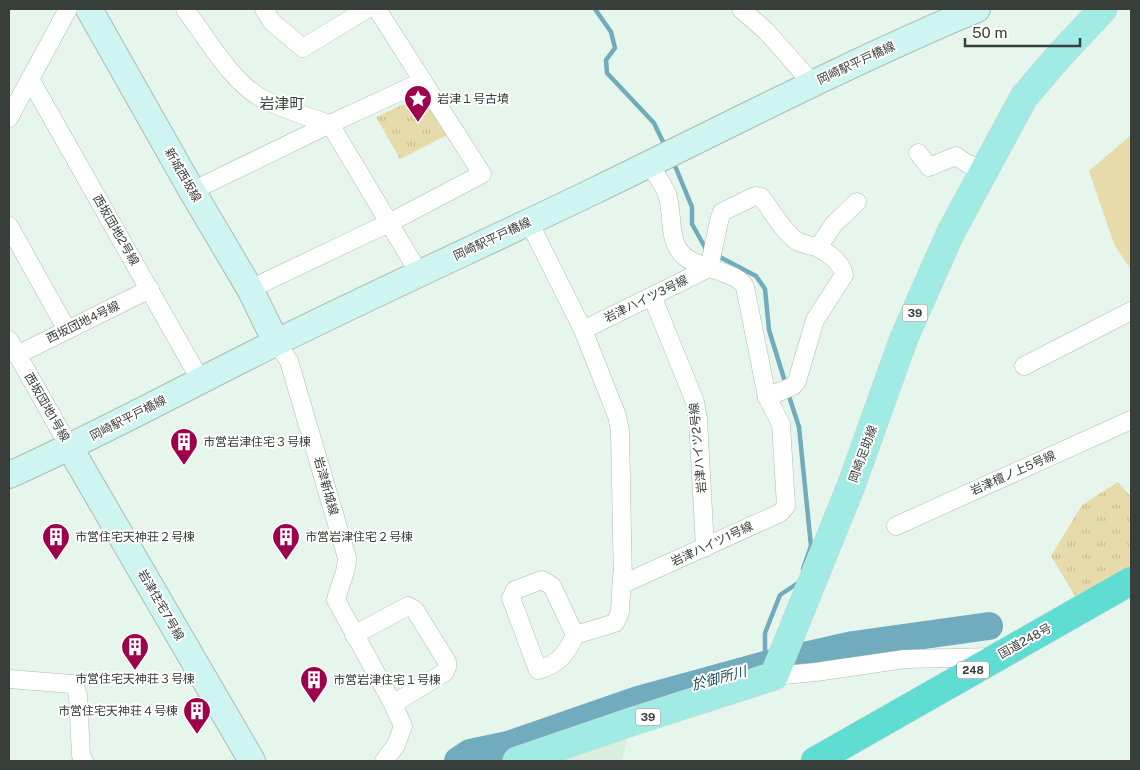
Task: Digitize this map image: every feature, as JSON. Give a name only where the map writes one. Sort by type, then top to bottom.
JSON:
[{"type":"highway","name":"国道248号","points":[[815,761],[1131,581]]},
{"type":"highway","name":"国道248号","points":[[848,761],[1001,671],[1131,600]]},
{"type":"main road","name":"岡崎足助線","points":[[778,665],[851,486],[904,338],[950,234],[1024,97],[1065,49],[1103,9]]},
{"type":"main road","name":"39","points":[[517,761],[641,719],[778,665]]},
{"type":"street","points":[[9,118],[68,9]]},
{"type":"street","name":"新城西坂線","points":[[89,9],[250,290],[276,342]]},
{"type":"street","points":[[185,9],[237,79],[264,100],[330,124],[419,273]]},
{"type":"street","points":[[264,9],[272,22],[303,48],[366,9]]},
{"type":"street","points":[[250,290],[389,224],[482,174],[376,9]]},
{"type":"street","points":[[741,9],[766,31],[812,84]]},
{"type":"street","name":"岡崎駅平戸橋線","points":[[9,475],[70,448],[276,342],[649,164],[951,14],[977,9]]},
{"type":"street","name":"西坂団地2号線","points":[[30,79],[150,289],[200,381]]},
{"type":"street","points":[[192,191],[330,124],[423,82]]},
{"type":"street","points":[[918,153],[928,167],[956,156],[984,171]]},
{"type":"street","name":"岩津ハイツ1号線","points":[[622,576],[622,584],[780,513],[786,506],[781,424],[767,397],[744,283],[740,279],[687,259],[683,255],[675,243],[666,193],[649,164]]},
{"type":"street","points":[[709,268],[722,212],[755,196],[761,197],[792,238],[800,243],[818,248],[843,268],[844,275],[815,320],[797,381],[793,386],[767,397]]},
{"type":"street","points":[[818,248],[834,225],[857,202]]},
{"type":"street","points":[[529,222],[583,330],[617,416],[620,432],[622,576],[620,612],[615,623],[575,635]]},
{"type":"street","points":[[9,226],[67,330]]},
{"type":"street","name":"岩津ハイツ3号線","points":[[583,330],[709,268]]},
{"type":"street","name":"西坂団地4号線","points":[[13,348],[67,330],[150,289]]},
{"type":"street","name":"岩津ハイツ2号線","points":[[652,296],[695,402],[698,419],[705,548]]},
{"type":"street","points":[[1024,366],[1131,312]]},
{"type":"street","name":"岩津新城線","points":[[276,342],[290,361],[347,558],[347,570],[336,600],[403,726],[396,745],[384,761]]},
{"type":"street","name":"西坂団地1号線","points":[[13,348],[70,448]]},
{"type":"street","name":"岩津檀ノ上5号線","points":[[896,526],[1131,420]]},
{"type":"street","name":"岩津住宅7号線","points":[[70,448],[252,761]]},
{"type":"street","points":[[542,580],[552,586],[575,635],[569,650],[557,661],[538,670],[510,598],[516,590],[542,580]]},
{"type":"street","points":[[354,635],[408,606],[415,610],[447,662],[444,672],[393,704]]},
{"type":"street","points":[[778,665],[816,672],[905,659],[996,657]]},
{"type":"street","points":[[9,679],[72,684],[78,695],[81,755],[84,761]]},
{"type":"shaded area","points":[[628,734],[622,761],[548,761]]},
{"type":"green space","points":[[424,95],[449,134],[400,159],[376,117]]},
{"type":"green space","points":[[1131,135],[1131,270],[1114,244],[1089,171]]},
{"type":"green space","points":[[1118,482],[1131,497],[1131,569],[1078,601],[1051,556],[1082,505]]},
{"type":"waterway","points":[[595,9],[611,32],[615,48],[606,60],[607,73],[654,123],[665,146]]},
{"type":"waterway","points":[[673,161],[692,207],[692,224],[707,251]]},
{"type":"waterway","points":[[716,255],[756,276],[765,289],[769,330],[786,385]]},
{"type":"waterway","points":[[788,393],[799,427],[811,546],[803,569]]},
{"type":"waterway","points":[[765,665],[765,633],[780,595],[798,583]]},
{"type":"waterway","name":"於御所川","points":[[458,761],[470,753],[508,745],[638,700],[765,665],[853,645],[989,626]]},
{"type":"place","name":"岩津１号古墳","points":[[418,123]]},
{"type":"place","name":"市営岩津住宅３号棟","points":[[184,466]]},
{"type":"place","name":"市営住宅天神荘２号棟","points":[[56,561]]},
{"type":"place","name":"市営岩津住宅２号棟","points":[[286,561]]},
{"type":"place","name":"市営住宅天神荘３号棟","points":[[135,671]]},
{"type":"place","name":"市営岩津住宅１号棟","points":[[314,704]]},
{"type":"place","name":"市営住宅天神荘４号棟","points":[[197,735]]},
{"type":"district","name":"岩津町","points":[[282,103]]}]
